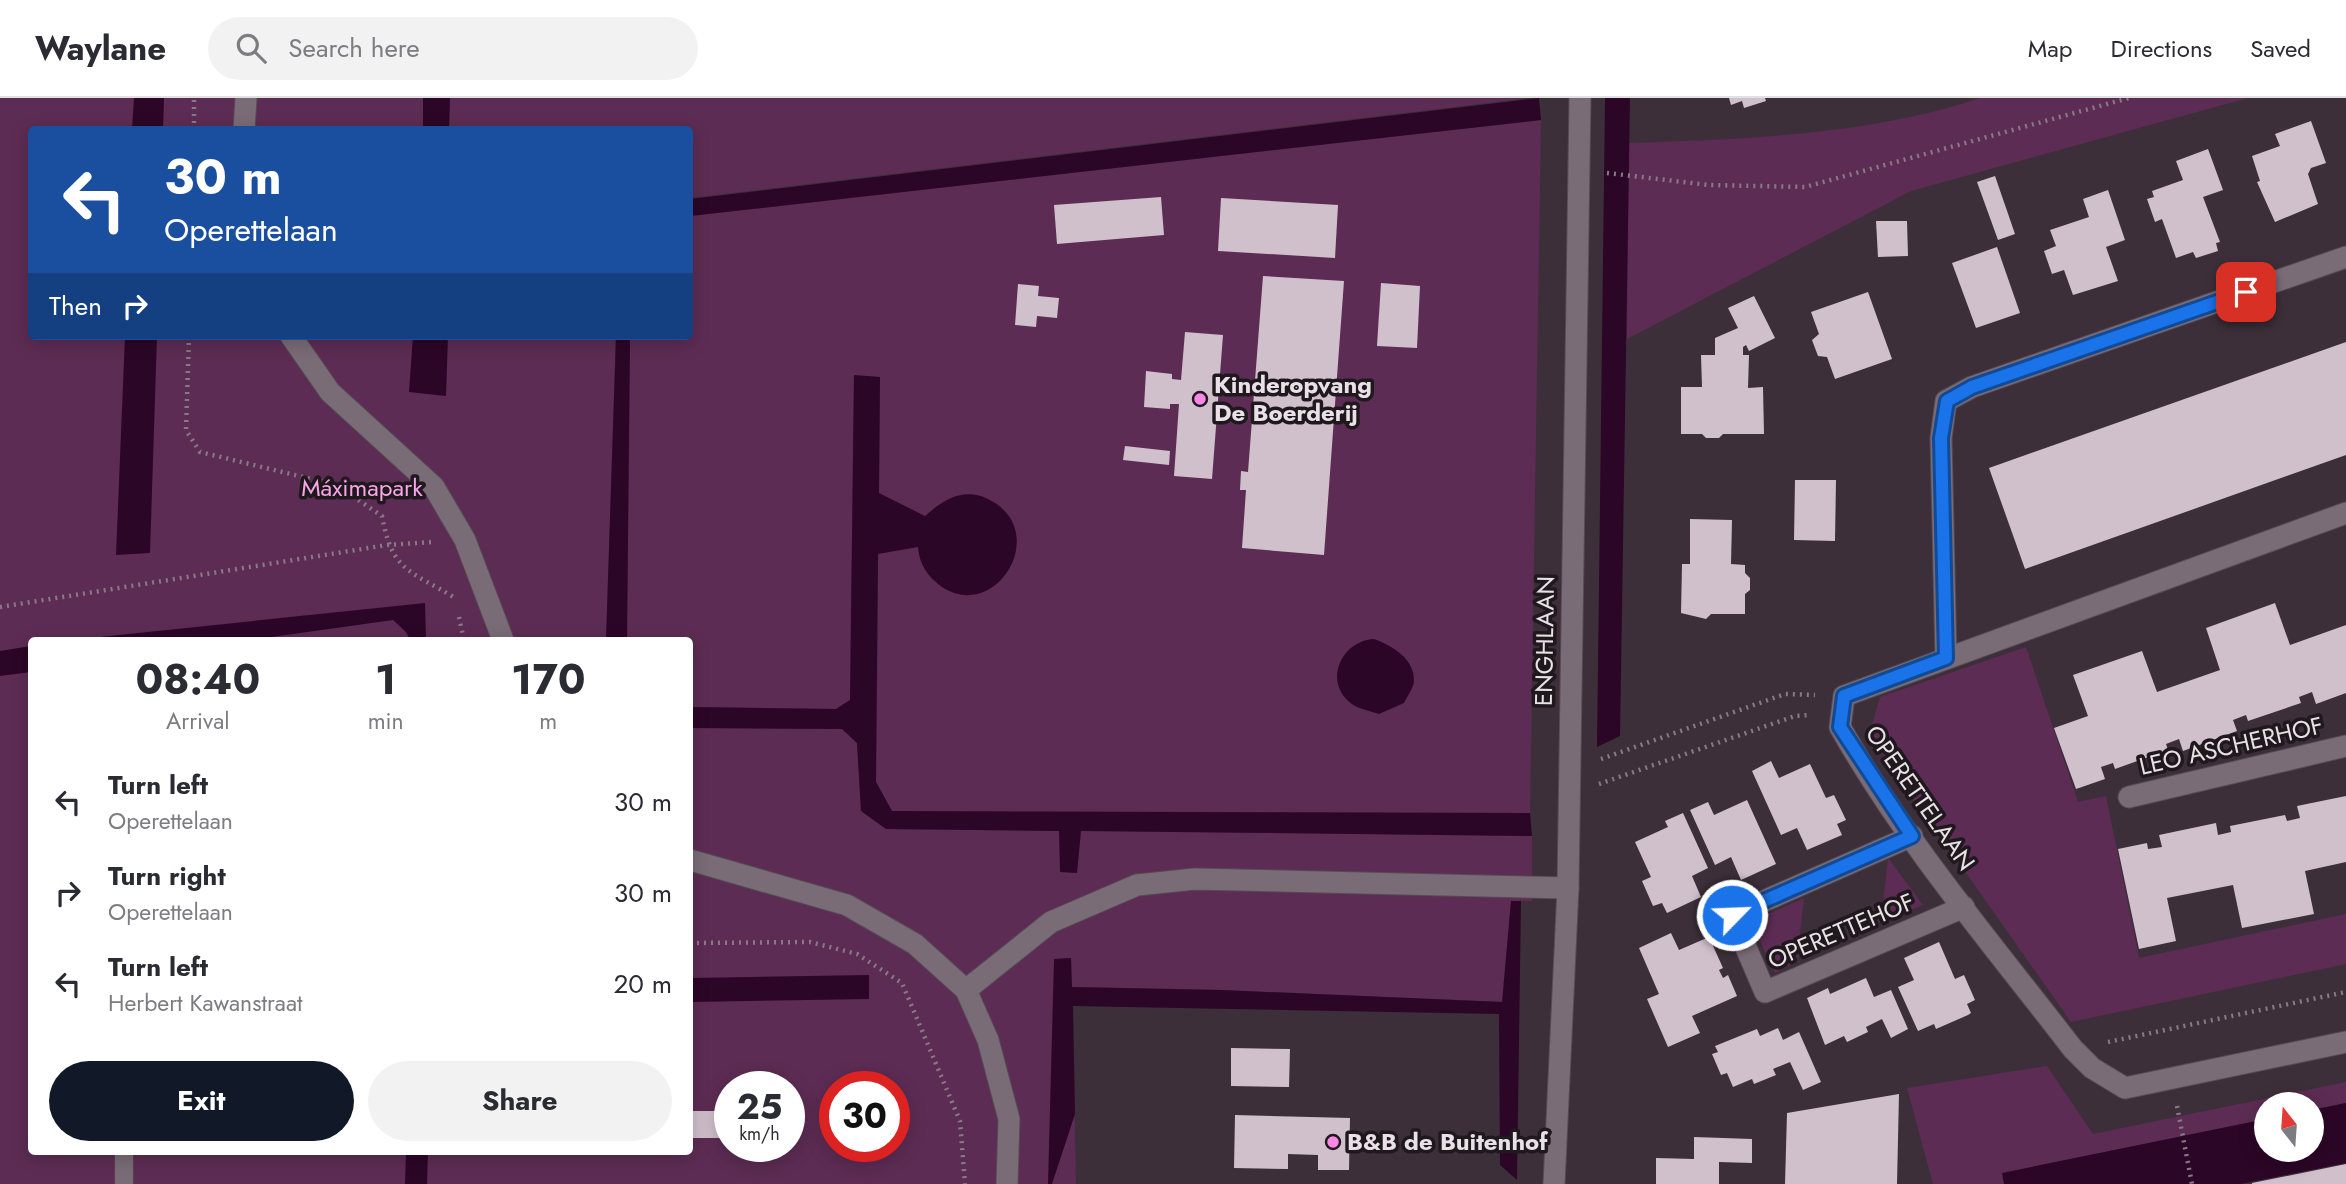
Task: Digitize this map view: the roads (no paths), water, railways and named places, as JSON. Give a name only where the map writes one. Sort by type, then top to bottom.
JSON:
[{"type":"street","points":[[244,126],[246,98]]},
{"type":"street","name":"ENGHLAAN","points":[[1554,1184],[1568,887],[1580,98]]},
{"type":"street","points":[[1946,658],[1941,438],[1947,401],[1972,387],[2346,257]]},
{"type":"street","points":[[294,340],[330,392],[434,487],[466,540],[502,637]]},
{"type":"street","name":"OPERETTELAAN","points":[[2346,513],[1946,658],[1843,704],[1840,727],[1912,836],[1964,907],[2073,1049],[2092,1068],[2125,1088],[2346,1042]]},
{"type":"street","name":"LEO ASCHERHOF","points":[[2129,797],[2346,746]]},
{"type":"street","name":"OPERETTEHOF","points":[[1912,836],[1732,915],[1765,992],[1964,907]]},
{"type":"street","points":[[693,861],[847,905],[915,944],[966,990],[988,1040],[1009,1119],[1007,1184]]},
{"type":"street","points":[[966,990],[1051,922],[1137,885],[1195,879],[1568,887]]},
{"type":"lane","points":[[124,1155],[124,1184]]},
{"type":"place","name":"Kinderopvang De Boerderij","points":[[1200,399]]},
{"type":"place","name":"B&B de Buitenhof","points":[[1333,1142]]},
{"type":"park label","name":"Máximapark","points":[[362,488]]}]
